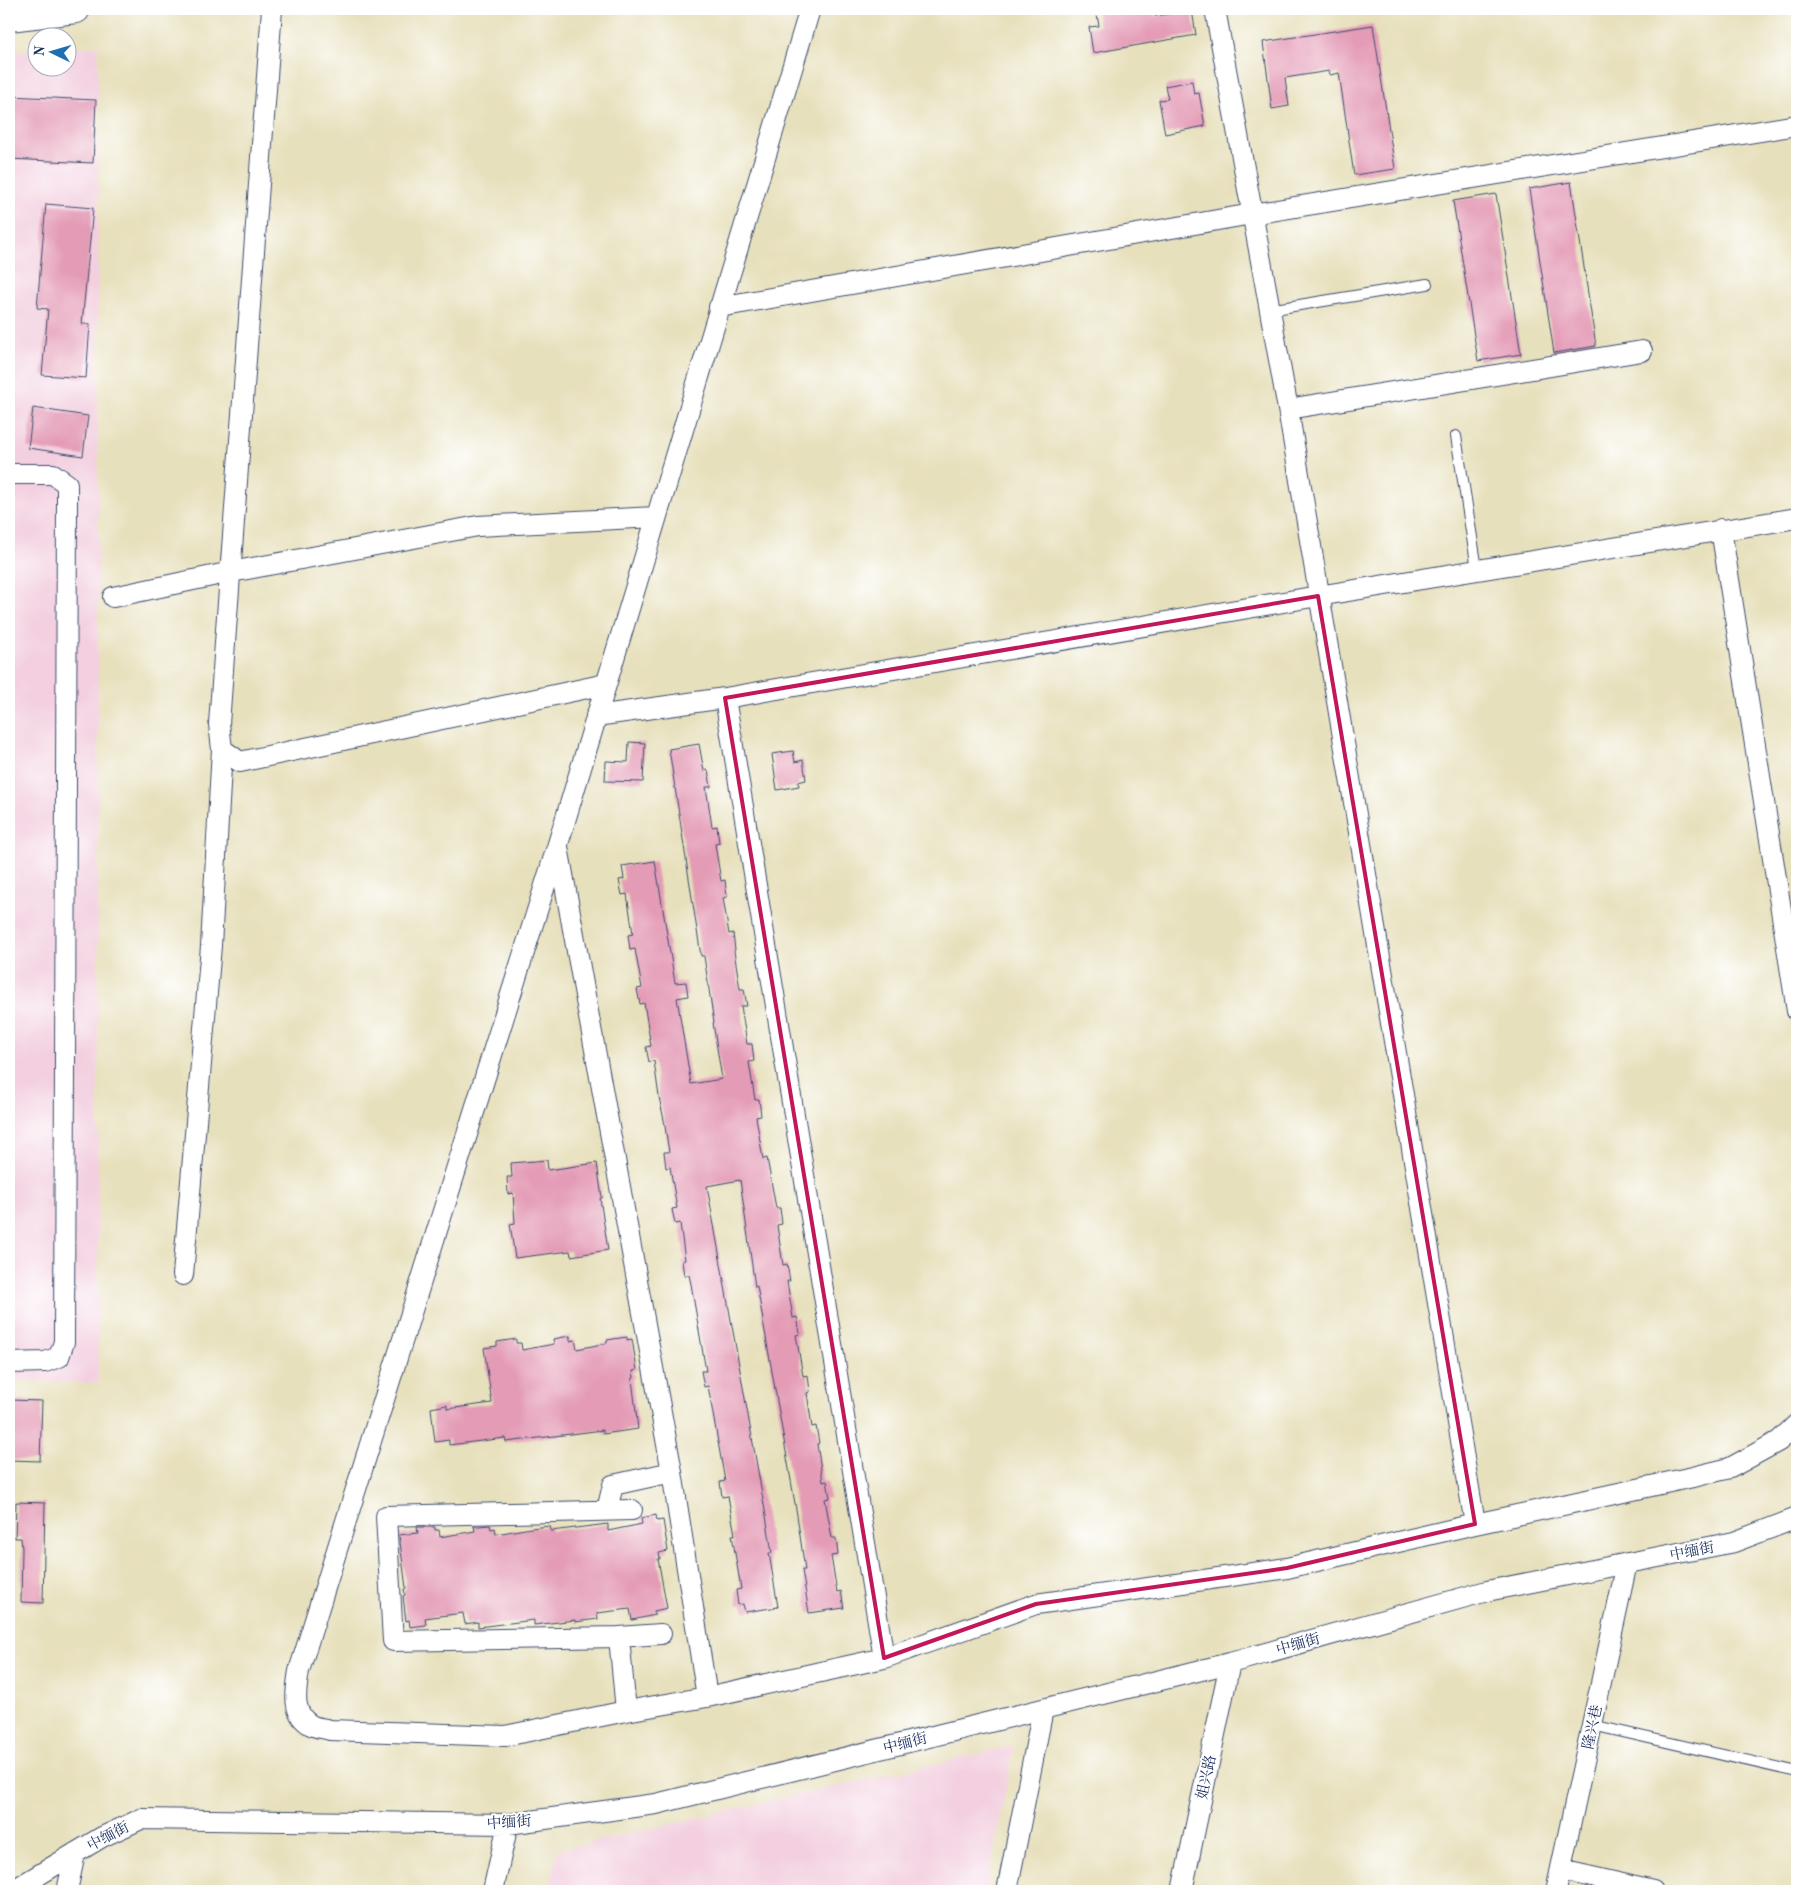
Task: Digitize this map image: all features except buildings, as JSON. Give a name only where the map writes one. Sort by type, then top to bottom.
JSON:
[{"type":"street","points":[[9,17],[76,9]]},
{"type":"street","points":[[183,1275],[211,946],[222,749],[219,724],[272,9]]},
{"type":"street","points":[[810,9],[558,844],[298,1671],[295,1692],[298,1712],[311,1726],[330,1730],[505,1736],[626,1711],[707,1697],[884,1658],[1036,1604],[1287,1568],[1730,1468],[1779,1441],[1797,1424]]},
{"type":"street","points":[[1214,9],[1288,409],[1318,596],[1476,1524]]},
{"type":"street","points":[[719,307],[1252,214],[1797,125]]},
{"type":"street","points":[[1288,409],[1642,351]]},
{"type":"street","points":[[9,474],[53,474],[67,484],[67,512],[64,1342],[59,1357],[46,1362],[9,1363]]},
{"type":"street","points":[[113,597],[231,572],[478,526],[656,517]]},
{"type":"street","points":[[596,716],[726,698],[1318,596],[1797,518]]},
{"type":"street","points":[[1721,529],[1797,1011]]},
{"type":"street","points":[[222,749],[240,762],[606,684]]},
{"type":"street","points":[[726,698],[884,1658]]},
{"type":"street","points":[[558,844],[672,1472],[707,1697]]},
{"type":"street","points":[[608,1510],[613,1485],[672,1472]]},
{"type":"street","points":[[632,1510],[386,1516],[393,1640],[619,1637],[661,1634]]},
{"type":"street","name":"中缅街","points":[[12,1891],[102,1837],[140,1819],[508,1824],[656,1804],[1230,1663],[1487,1590],[1734,1542],[1797,1518]]},
{"type":"street","name":"隆兴巷","points":[[1556,1891],[1627,1563]]},
{"type":"street","points":[[619,1637],[626,1711]]},
{"type":"street","name":"姐兴路","points":[[1182,1891],[1230,1663]]},
{"type":"street","points":[[1007,1891],[1043,1709]]},
{"type":"street","points":[[493,1891],[508,1824]]},
{"type":"street","points":[[67,1891],[75,1854]]},
{"type":"street","points":[[1561,1870],[1653,1891]]},
{"type":"lane","points":[[1269,310],[1427,284]]},
{"type":"lane","points":[[1456,436],[1477,570]]},
{"type":"lane","points":[[1592,1725],[1797,1772]]},
{"type":"highlighted area","points":[[1318,596],[1475,1524],[1287,1568],[1036,1604],[884,1658],[725,698]]},
{"type":"shaded area","points":[[98,46],[98,1383],[9,1380],[9,52],[28,51],[28,78],[78,78],[78,47]]},
{"type":"shaded area","points":[[1014,1746],[986,1891],[549,1891],[557,1850]]}]
